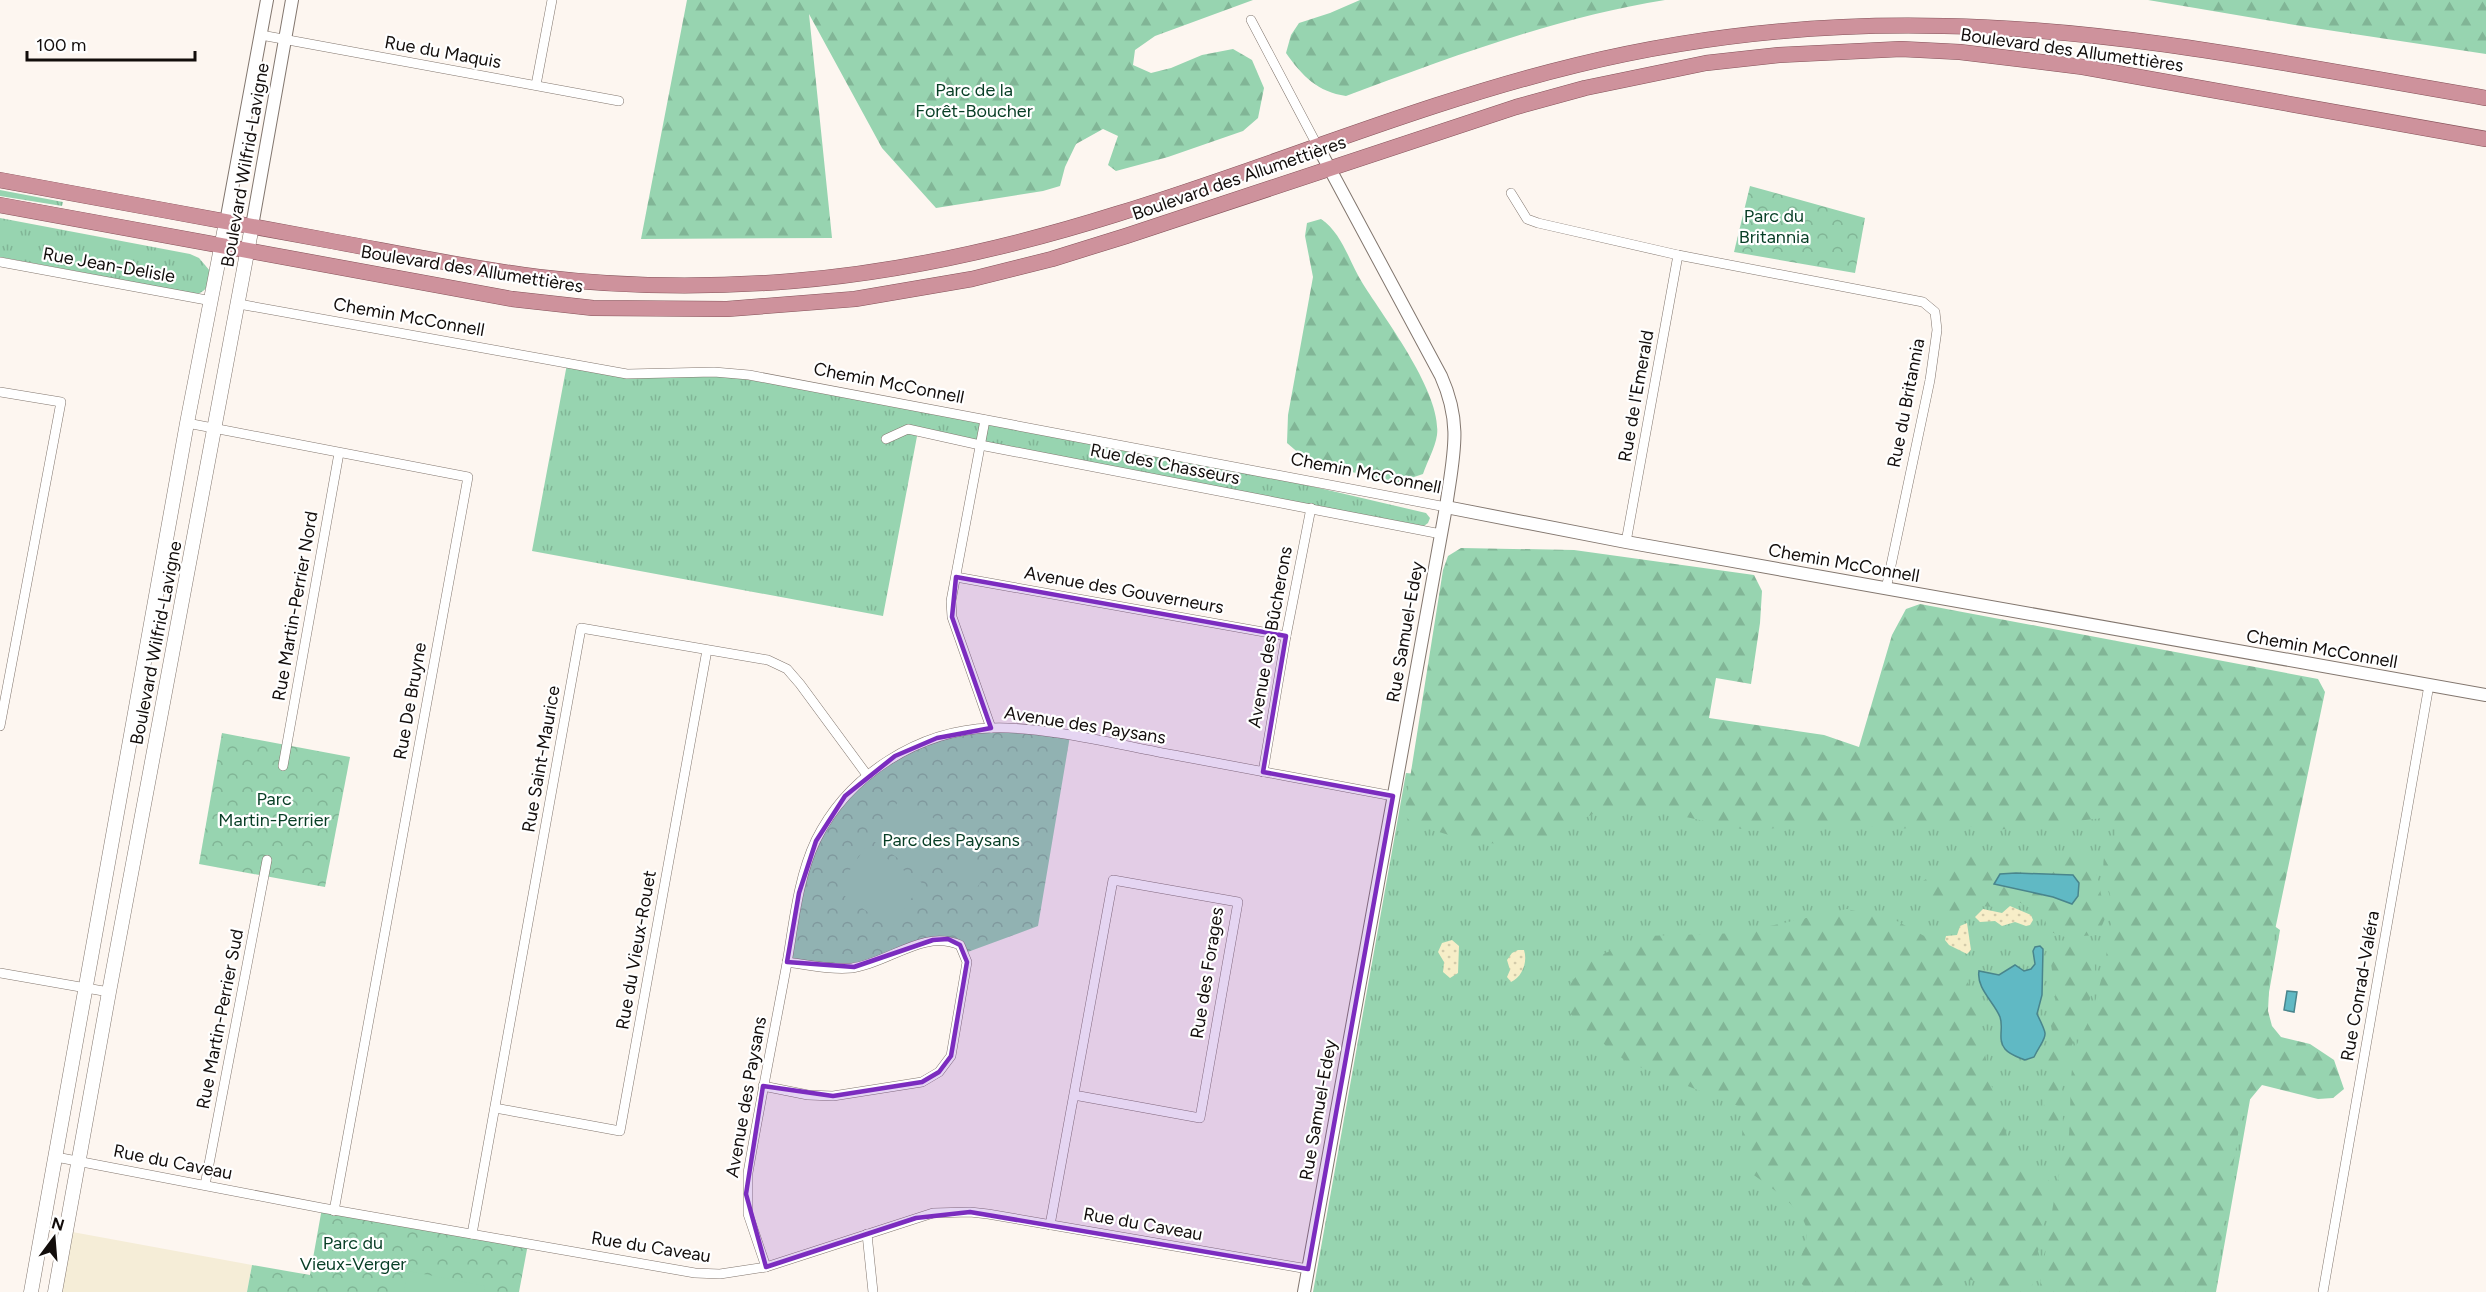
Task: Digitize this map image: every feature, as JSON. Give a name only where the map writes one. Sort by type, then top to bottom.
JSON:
[{"type":"highway","name":"Boulevard des Allumettières","points":[[0,180],[417,258],[538,277],[608,283],[725,286],[856,275],[915,265],[1035,237],[1121,213],[1317,145],[1493,88],[1585,63],[1701,42],[1773,32],[1840,27],[1948,26],[2017,29],[2195,50],[2486,98]]},
{"type":"highway","name":"Boulevard des Allumettières","points":[[0,205],[512,299],[593,308],[717,309],[797,305],[919,290],[972,279],[1029,265],[1126,236],[1516,107],[1585,88],[1706,63],[1779,55],[1855,50],[1948,52],[2019,58],[2083,67],[2486,139]]},
{"type":"main road","name":"Boulevard Wilfrid-Lavigne","points":[[31,1292],[187,423],[226,222]]},
{"type":"main road","name":"Boulevard Wilfrid-Lavigne","points":[[56,1292],[109,992],[252,226]]},
{"type":"street","name":"Boulevard Wilfrid-Lavigne","points":[[226,222],[267,0]]},
{"type":"street","name":"Boulevard Wilfrid-Lavigne","points":[[252,226],[292,0]]},
{"type":"street","points":[[536,86],[552,0]]},
{"type":"street","name":"Rue Samuel-Edey","points":[[1251,20],[1448,391],[1453,406],[1456,436],[1446,507],[1304,1292]]},
{"type":"street","name":"Rue du Maquis","points":[[261,35],[619,101]]},
{"type":"street","name":"Rue du Britannia","points":[[1511,193],[1527,219],[1538,224],[1678,255],[1923,302],[1935,312],[1937,330],[1930,380],[1886,589]]},
{"type":"street","name":"Rue de l'Emerald","points":[[1626,542],[1678,255]]},
{"type":"street","name":"Rue Jean-Delisle","points":[[0,262],[212,301]]},
{"type":"street","name":"Chemin McConnell","points":[[239,304],[605,370],[645,375],[714,372],[749,375],[1626,542],[2486,695]]},
{"type":"street","points":[[0,392],[61,402],[0,726]]},
{"type":"street","points":[[985,420],[951,601],[952,617],[991,728]]},
{"type":"street","name":"Rue De Bruyne","points":[[187,423],[468,477],[334,1210]]},
{"type":"street","name":"Rue des Chasseurs","points":[[886,439],[908,429],[1441,534]]},
{"type":"street","name":"Rue Martin-Perrier Nord","points":[[283,766],[339,453]]},
{"type":"street","name":"Avenue des Bûcherons","points":[[1263,772],[1311,508]]},
{"type":"street","name":"Avenue des Gouverneurs","points":[[956,577],[1286,636]]},
{"type":"street","name":"Rue Saint-Maurice","points":[[472,1234],[581,628],[768,660],[787,669],[867,775]]},
{"type":"street","name":"Rue du Vieux-Rouet","points":[[495,1108],[620,1131],[707,650]]},
{"type":"street","name":"Rue Conrad-Valéra","points":[[2323,1292],[2429,685]]},
{"type":"street","name":"Avenue des Paysans","points":[[766,1267],[748,1214],[746,1194],[763,1086],[799,893],[816,841],[829,818],[845,796],[867,775],[895,756],[962,731],[1014,728],[1070,736],[1393,796]]},
{"type":"street","name":"Rue Martin-Perrier Sud","points":[[205,1185],[267,860]]},
{"type":"street","name":"Rue des Forages","points":[[1050,1225],[1113,880],[1238,902],[1200,1118],[1074,1095]]},
{"type":"street","points":[[763,1086],[808,1095],[833,1096],[922,1082],[939,1072],[951,1056],[967,962],[960,945],[948,939],[933,939],[854,968],[834,969],[787,962]]},
{"type":"street","points":[[0,973],[109,992]]},
{"type":"street","name":"Rue du Caveau","points":[[56,1157],[334,1210],[695,1273],[720,1274],[766,1267],[916,1218],[952,1212],[988,1214],[1308,1269]]},
{"type":"street","points":[[867,1234],[873,1292]]},
{"type":"highlighted area","points":[[956,577],[1286,636],[1263,772],[1393,796],[1308,1269],[970,1212],[916,1218],[766,1267],[746,1194],[763,1086],[833,1096],[922,1082],[939,1072],[951,1056],[967,962],[960,945],[948,939],[933,940],[854,967],[787,962],[799,893],[816,841],[845,796],[895,756],[937,738],[991,728],[952,617]]},
{"type":"shaded area","points":[[67,1231],[252,1265],[247,1292],[55,1292]]},
{"type":"green space","name":"Parc de la Forêt-Boucher","points":[[687,0],[1253,0],[1155,36],[1135,50],[1133,65],[1151,73],[1171,68],[1202,55],[1233,49],[1252,60],[1264,88],[1258,118],[1243,131],[1168,157],[1116,171],[1108,165],[1118,136],[1103,129],[1076,144],[1065,167],[1060,186],[1043,191],[936,208],[882,148],[809,14],[832,238],[641,239]]},
{"type":"green space","points":[[1360,0],[1665,0],[1625,7],[1544,28],[1464,53],[1346,96],[1336,94],[1312,82],[1286,53],[1291,35],[1299,23]]},
{"type":"green space","points":[[2148,0],[2486,0],[2486,54],[2301,26]]},
{"type":"green space","name":"Parc du Britannia","points":[[1750,186],[1865,218],[1855,273],[1734,252]]},
{"type":"green space","points":[[0,190],[63,202],[62,206],[0,196]]},
{"type":"green space","points":[[0,218],[190,254],[199,258],[210,271],[209,282],[206,288],[198,294],[0,257]]},
{"type":"green space","points":[[1321,219],[1329,225],[1340,240],[1363,284],[1410,357],[1431,399],[1436,418],[1437,435],[1423,474],[1396,483],[1308,461],[1287,443],[1288,415],[1313,277],[1305,236],[1307,223]]},
{"type":"green space","points":[[567,364],[605,370],[714,372],[1200,460],[1426,513],[1430,518],[1424,526],[918,431],[883,616],[532,551]]},
{"type":"green space","points":[[1461,548],[1574,550],[1754,575],[1762,591],[1751,684],[1716,678],[1709,718],[1824,735],[1859,747],[1892,635],[1906,609],[1920,604],[2318,679],[2325,692],[2271,949],[2268,1011],[2272,1026],[2281,1037],[2310,1044],[2334,1060],[2344,1089],[2333,1098],[2318,1099],[2262,1085],[2242,1109],[2216,1274],[2211,1292],[2039,1292],[2057,1184],[2068,1145],[2075,1050],[2094,1005],[2106,954],[2112,908],[2103,865],[2105,853],[2114,839],[2116,825],[2103,818],[1988,831],[1959,824],[1897,829],[1826,822],[1751,831],[1658,811],[1615,809],[1599,811],[1545,838],[1503,844],[1472,842],[1416,825],[1404,816],[1443,570],[1448,556]]},
{"type":"green space","name":"Parc des Paysans","points":[[993,728],[1070,736],[1038,926],[965,953],[948,940],[854,967],[787,962],[807,864],[845,796],[917,746]]},
{"type":"green space","name":"Parc Martin-Perrier","points":[[222,733],[350,757],[325,887],[199,864]]},
{"type":"green space","points":[[1406,773],[1851,817],[2113,811],[2280,930],[2216,1292],[1313,1292]]},
{"type":"green space","points":[[902,796],[956,834],[926,878],[872,840]]},
{"type":"green space","points":[[867,845],[922,883],[891,928],[836,890]]},
{"type":"green space","points":[[2070,852],[2088,860],[2096,872],[2106,916],[2098,935],[2065,937],[2048,931],[2044,916],[2021,903],[2009,903],[1998,907],[1978,906],[1964,913],[1956,913],[1933,904],[1920,894],[1923,881],[1960,857],[1990,853]]},
{"type":"green space","points":[[971,856],[990,869],[973,893],[954,879]]},
{"type":"green space","points":[[1847,909],[1895,920],[1948,949],[1972,990],[1991,1084],[2017,1169],[2045,1176],[2050,1182],[2031,1292],[2003,1292],[1996,1286],[1954,1276],[1934,1292],[1809,1292],[1794,1275],[1804,1250],[1806,1226],[1794,1207],[1748,1171],[1742,1140],[1743,1108],[1627,1062],[1581,1026],[1570,1013],[1570,984],[1589,960],[1646,936],[1738,933]]},
{"type":"green space","points":[[2050,942],[2073,942],[2092,948],[2095,963],[2092,993],[2087,1008],[2064,1066],[2055,1071],[2048,1070],[2045,1063],[2052,1031],[2048,1011],[2056,1000],[2049,949]]},
{"type":"green space","points":[[2058,1078],[2062,1082],[2063,1133],[2059,1137],[2052,1137],[2041,1092],[2046,1082]]},
{"type":"green space","name":"Parc du Vieux-Verger","points":[[322,1208],[528,1244],[519,1292],[247,1292],[252,1265],[310,1275]]},
{"type":"green space","points":[[408,1271],[485,1286],[484,1292],[404,1292]]},
{"type":"sand","points":[[2010,906],[2031,915],[2033,920],[2030,925],[2015,922],[2002,926],[1995,921],[1980,922],[1975,917],[1983,909],[2002,913]]},
{"type":"sand","points":[[1967,923],[1971,950],[1967,954],[1949,945],[1945,940],[1946,936],[1957,935],[1960,926]]},
{"type":"sand","points":[[1452,940],[1459,946],[1458,973],[1450,978],[1443,972],[1444,962],[1438,952],[1442,943]]},
{"type":"sand","points":[[1524,950],[1525,964],[1518,977],[1511,982],[1507,977],[1510,970],[1507,960],[1512,953]]},
{"type":"water","points":[[2000,874],[2073,875],[2079,883],[2078,896],[2072,904],[2053,897],[1994,884]]},
{"type":"water","points":[[2040,946],[2043,949],[2042,995],[2037,1014],[2045,1036],[2034,1057],[2025,1060],[2005,1049],[2001,1037],[2000,1017],[1980,983],[1979,971],[1999,975],[2015,965],[2024,971],[2031,969],[2035,964],[2033,951],[2035,947]]},
{"type":"water","points":[[2287,991],[2297,992],[2294,1012],[2284,1010]]}]
